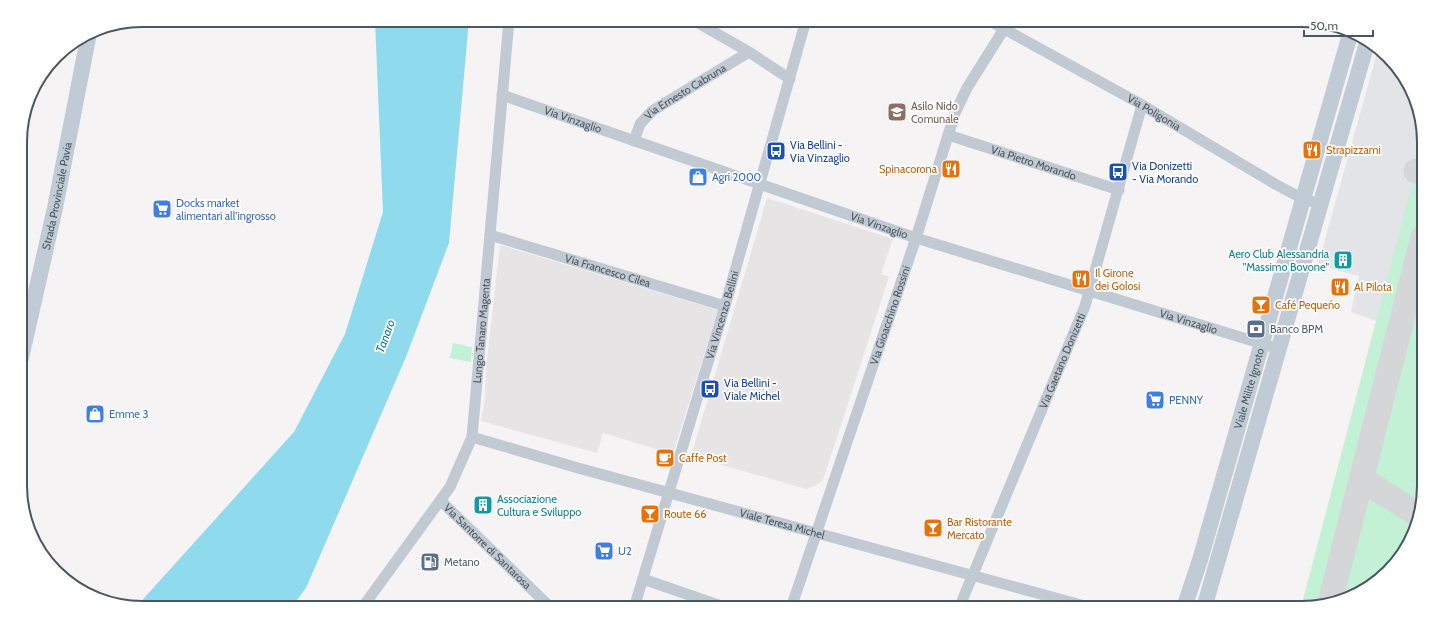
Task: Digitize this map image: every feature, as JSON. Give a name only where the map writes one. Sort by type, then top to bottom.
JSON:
[{"type":"main road","name":"Viale Milite Ignoto","points":[[1186,601],[1200,560],[1349,37]]},
{"type":"main road","name":"Strada Provinciale Pavia","points":[[27,332],[55,208],[88,40]]},
{"type":"main road","name":"Viale Milite Ignoto","points":[[1206,601],[1366,46]]},
{"type":"street","name":"Lungo Tanaro Magenta","points":[[367,601],[450,487],[472,437],[508,27]]},
{"type":"street","points":[[705,27],[749,52],[790,79]]},
{"type":"street","name":"Via Vincenzo Bellini","points":[[636,601],[726,306],[804,27]]},
{"type":"street","name":"Via Poligonia","points":[[1000,27],[1142,105],[1303,199],[1321,204]]},
{"type":"street","name":"Via Gioacchino Rossini","points":[[793,601],[916,238],[955,113],[967,88],[1004,29]]},
{"type":"street","name":"Via Ernesto Cabruna","points":[[634,141],[640,124],[652,111],[749,52]]},
{"type":"street","name":"Via Vinzaglio","points":[[502,95],[916,238],[1279,349]]},
{"type":"street","name":"Via Gaetano Donizetti","points":[[962,601],[1090,291],[1142,105]]},
{"type":"street","name":"Via Pietro Morando","points":[[948,135],[1119,190]]},
{"type":"street","name":"Via Francesco Cilea","points":[[490,235],[726,306]]},
{"type":"street","name":"Viale Teresa Michel","points":[[472,437],[578,468],[1067,601]]},
{"type":"street","name":"Via Santorre di Santarosa","points":[[441,501],[544,601]]},
{"type":"street","points":[[643,579],[707,601]]},
{"type":"shaded area","points":[[1376,55],[1402,84],[1413,112],[1416,127],[1417,494],[1415,509],[1402,544],[1383,567],[1372,577],[1360,586],[1339,595],[1325,599],[1303,601],[1376,321],[1351,312],[1359,276],[1318,265]]},
{"type":"shaded area","points":[[767,198],[893,239],[881,274],[889,277],[823,480],[815,486],[806,489],[691,456]]},
{"type":"shaded area","points":[[500,245],[718,310],[673,454],[603,433],[597,453],[481,421],[485,400],[486,368]]},
{"type":"green space","points":[[1417,166],[1417,494],[1415,509],[1402,544],[1383,567],[1372,577],[1360,586],[1339,595],[1325,599],[1303,601]]},
{"type":"green space","points":[[453,343],[472,347],[471,362],[450,358]]},
{"type":"water","name":"Tanaro","points":[[375,27],[468,27],[449,243],[406,357],[306,588],[296,601],[141,601],[294,432],[345,334],[383,212]]},
{"type":"taxiway","points":[[1332,597],[1417,261]]},
{"type":"taxiway","points":[[1362,479],[1414,512]]},
{"type":"place","name":"Asilo Nido Comunale","points":[[897,112]]},
{"type":"place","name":"Strapizzami","points":[[1312,150]]},
{"type":"place","name":"Via Bellini - Via Vinzaglio","points":[[776,151]]},
{"type":"place","name":"Spinacorona","points":[[951,169]]},
{"type":"place","name":"Via Donizetti - Via Morando","points":[[1118,172]]},
{"type":"place","name":"Agri 2000","points":[[698,177]]},
{"type":"place","name":"Docks market alimentari all'ingrosso","points":[[162,209]]},
{"type":"place","name":"Aero Club Alessandria \"Massimo Bovone\"","points":[[1343,260]]},
{"type":"place","name":"Il Girone dei Golosi","points":[[1081,279]]},
{"type":"place","name":"Al Pilota","points":[[1340,287]]},
{"type":"place","name":"Café Pequeńo","points":[[1261,305]]},
{"type":"place","name":"Banco BPM","points":[[1256,329]]},
{"type":"place","name":"Via Bellini - Viale Michel","points":[[710,389]]},
{"type":"place","name":"PENNY","points":[[1155,400]]},
{"type":"place","name":"Emme 3","points":[[95,414]]},
{"type":"place","name":"Caffe Post","points":[[665,458]]},
{"type":"place","name":"Associazione Cultura e Sviluppo","points":[[483,505]]},
{"type":"place","name":"Route 66","points":[[650,514]]},
{"type":"place","name":"Bar Ristorante Mercato","points":[[933,528]]},
{"type":"place","name":"U2","points":[[604,551]]},
{"type":"place","name":"Metano","points":[[430,562]]}]
